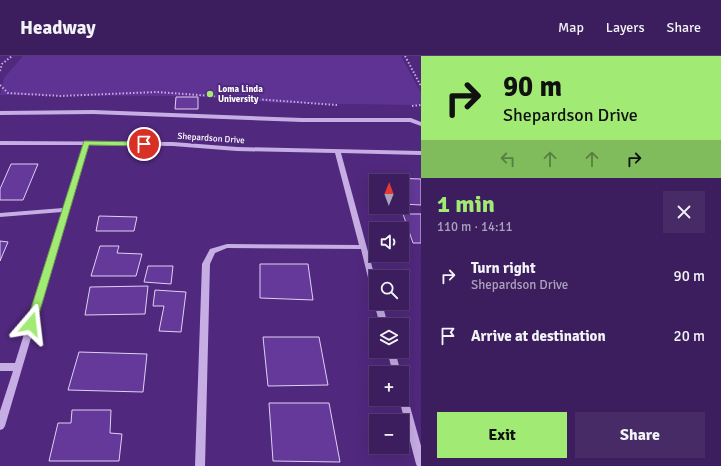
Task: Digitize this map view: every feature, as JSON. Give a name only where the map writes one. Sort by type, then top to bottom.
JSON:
[{"type":"street","points":[[0,113],[93,112],[302,120],[411,120],[421,124]]},
{"type":"street","name":"Shepardson Drive","points":[[0,143],[173,144],[237,149],[338,153],[421,153]]},
{"type":"street","points":[[0,426],[86,143]]},
{"type":"street","points":[[338,153],[370,270]]},
{"type":"street","points":[[0,215],[66,210]]},
{"type":"street","points":[[200,466],[206,264],[212,251],[227,246],[364,247]]},
{"type":"street","points":[[0,367],[18,367]]},
{"type":"street","points":[[406,406],[421,464]]},
{"type":"path","points":[[0,71],[2,64],[12,56]]},
{"type":"path","points":[[405,56],[421,86]]},
{"type":"path","points":[[0,85],[8,93],[61,96],[157,92],[340,105]]},
{"type":"path","points":[[406,107],[421,105]]},
{"type":"shaded area","points":[[23,56],[401,56],[421,93],[421,103],[417,105],[276,103],[208,97],[0,95],[4,78]]},
{"type":"building","points":[[176,97],[198,97],[198,109],[175,109]]},
{"type":"building","points":[[11,164],[38,164],[23,200],[0,200],[0,189]]},
{"type":"building","points":[[409,179],[421,179],[421,205],[409,204]]},
{"type":"building","points":[[403,214],[421,214],[421,243],[413,243],[409,231],[409,222],[406,222]]},
{"type":"building","points":[[99,216],[137,217],[134,231],[96,231]]},
{"type":"building","points":[[0,241],[8,242],[0,261]]},
{"type":"building","points":[[100,246],[119,246],[117,253],[142,254],[136,276],[91,276]]},
{"type":"building","points":[[260,264],[308,264],[313,300],[260,298]]},
{"type":"building","points":[[148,266],[173,266],[171,284],[144,282]]},
{"type":"building","points":[[148,286],[145,314],[85,315],[90,287]]},
{"type":"building","points":[[155,290],[186,292],[181,332],[159,331],[164,306],[153,306]]},
{"type":"building","points":[[263,337],[319,337],[328,385],[268,386]]},
{"type":"building","points":[[79,352],[147,354],[143,392],[68,390]]},
{"type":"building","points":[[269,403],[329,403],[340,462],[273,461]]},
{"type":"building","points":[[72,410],[111,410],[110,433],[122,434],[119,461],[49,461],[58,423],[71,423]]},
{"type":"place","name":"Loma Linda University","points":[[210,94]]},
{"type":"route","points":[[31,324],[86,143],[144,144]]}]
